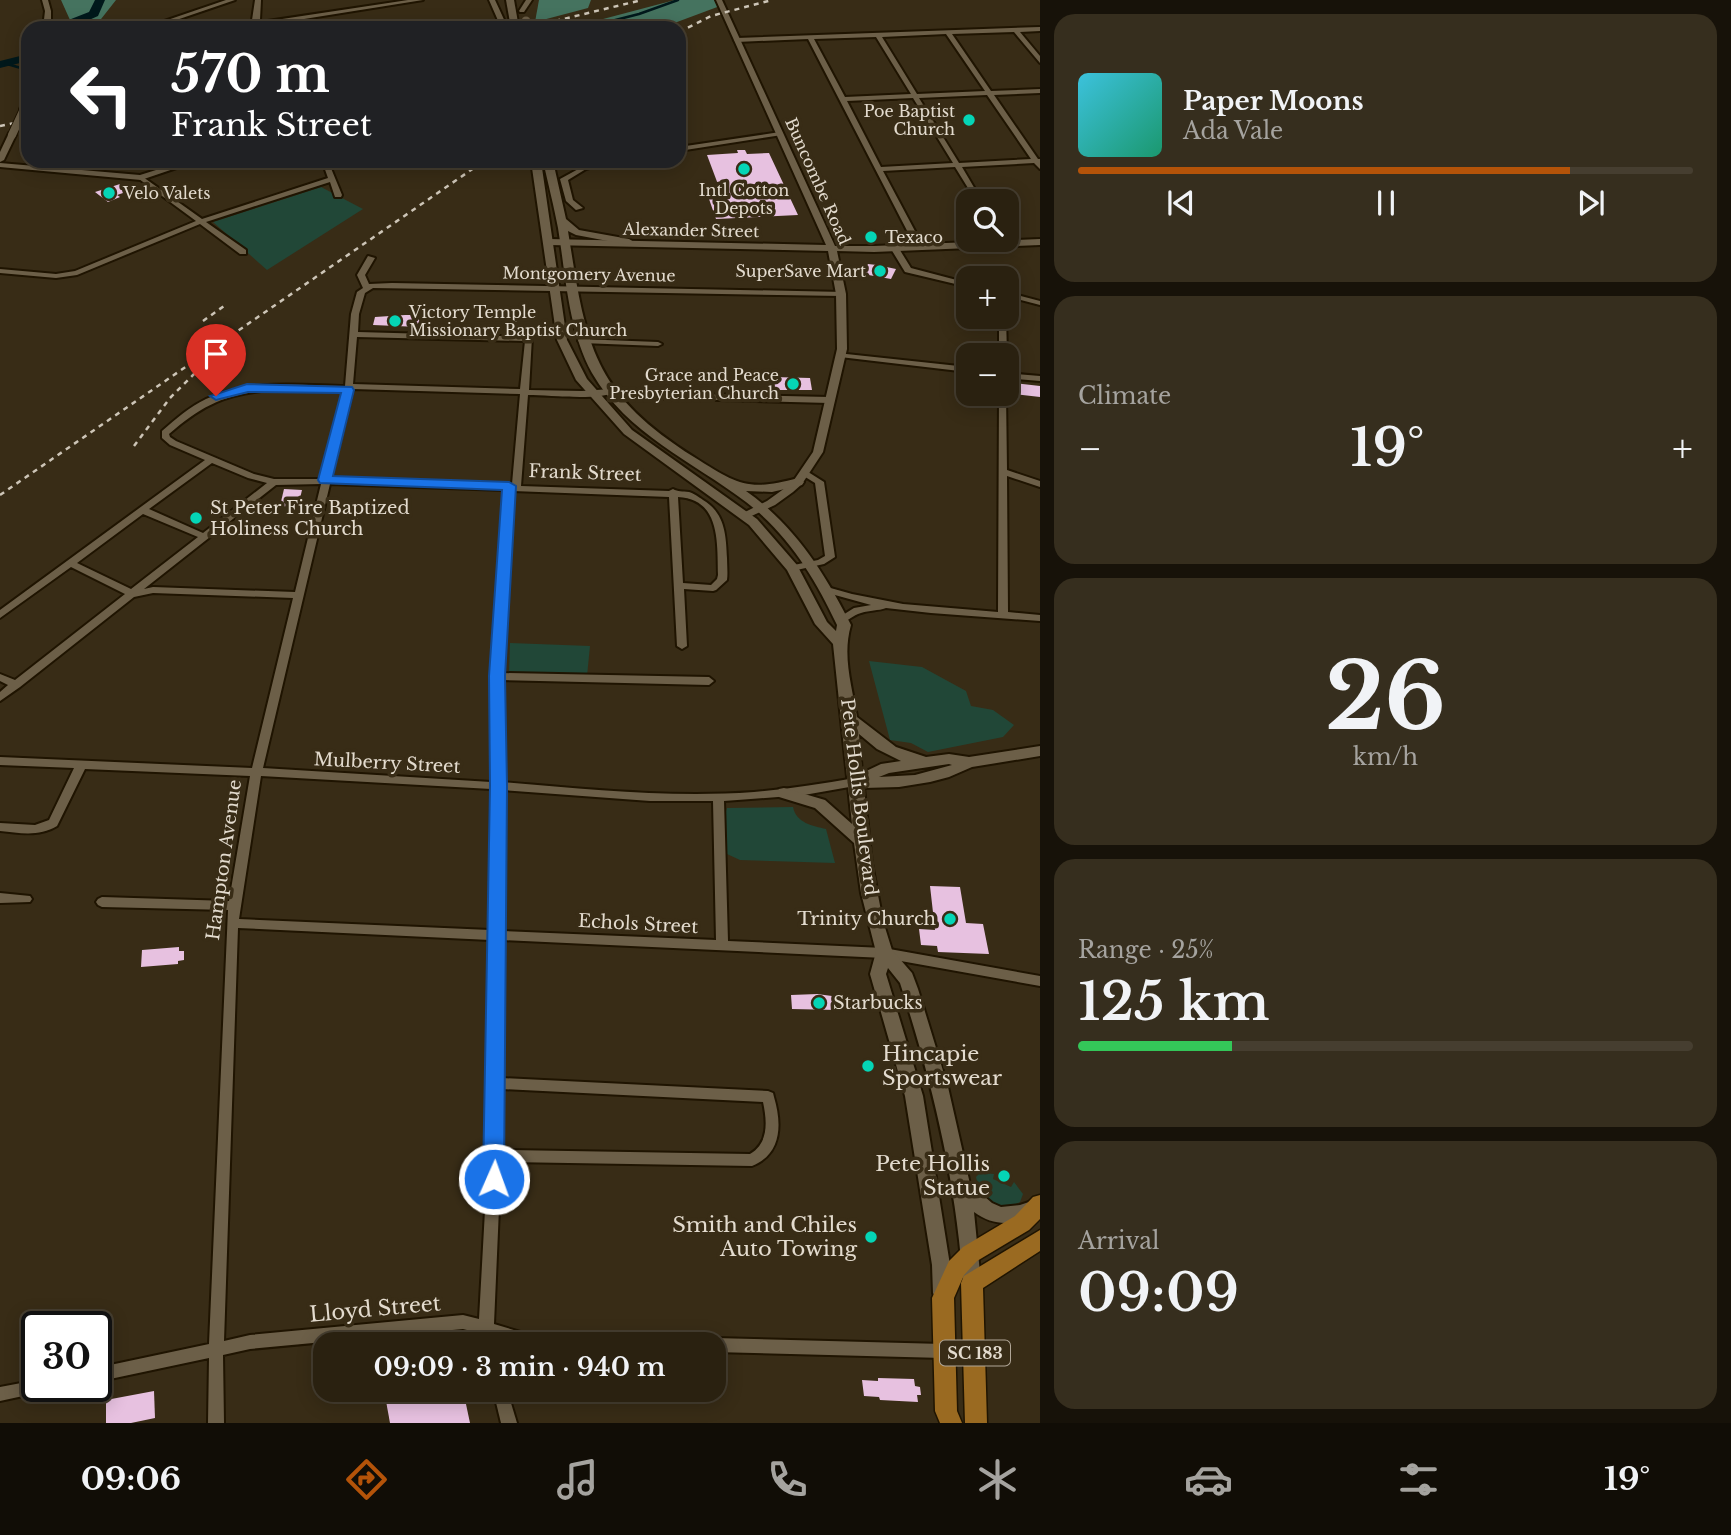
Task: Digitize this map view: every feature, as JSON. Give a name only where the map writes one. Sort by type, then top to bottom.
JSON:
[{"type":"main road","points":[[510,0],[513,21]]},
{"type":"main road","points":[[518,0],[525,21]]},
{"type":"main road","name":"Pete Hollis Boulevard","points":[[537,168],[562,340],[582,380],[628,432],[745,516],[792,568],[822,624],[838,641]]},
{"type":"main road","points":[[549,168],[582,341],[599,376],[611,392],[652,433],[772,519],[810,564],[842,621]]},
{"type":"main road","points":[[560,219],[581,234],[629,242]]},
{"type":"main road","points":[[721,481],[758,490],[777,489],[801,477]]},
{"type":"main road","name":"Pete Hollis Boulevard","points":[[842,621],[844,625],[838,641],[850,719],[862,841],[884,953],[878,974],[914,1096],[941,1265],[943,1298]]},
{"type":"main road","points":[[850,719],[879,744],[903,758],[969,762],[1040,751]]},
{"type":"main road","points":[[855,782],[878,770],[949,760]]},
{"type":"main road","points":[[855,782],[888,784],[957,770],[969,762]]},
{"type":"main road","points":[[784,793],[820,804],[862,841]]},
{"type":"main road","name":"Pete Hollis Boulevard","points":[[884,953],[905,978],[934,1068],[961,1187],[971,1254]]},
{"type":"main road","points":[[961,1187],[980,1207],[999,1216],[1018,1215],[1038,1206]]},
{"type":"main road","points":[[943,1298],[956,1268],[971,1254],[1022,1223],[1038,1206]]},
{"type":"main road","points":[[972,1283],[1040,1239]]},
{"type":"main road","name":"SC 183","points":[[971,1254],[976,1423]]},
{"type":"main road","name":"SC 183","points":[[943,1298],[946,1411],[951,1423]]},
{"type":"street","points":[[45,0],[47,21]]},
{"type":"street","points":[[169,21],[232,0]]},
{"type":"street","points":[[258,0],[258,21]]},
{"type":"street","points":[[294,21],[420,0]]},
{"type":"street","points":[[492,0],[502,21]]},
{"type":"street","points":[[522,11],[529,0]]},
{"type":"street","name":"Buncombe Road","points":[[719,0],[832,248],[841,294],[840,355],[818,453],[801,477],[760,509],[745,516]]},
{"type":"street","points":[[737,40],[1040,29]]},
{"type":"street","points":[[1016,30],[1040,61]]},
{"type":"street","points":[[948,33],[1038,163]]},
{"type":"street","points":[[878,35],[972,189]]},
{"type":"street","points":[[810,37],[920,248]]},
{"type":"street","points":[[842,99],[1040,91]]},
{"type":"street","points":[[21,115],[0,162],[21,164]]},
{"type":"street","points":[[686,148],[780,134]]},
{"type":"street","points":[[879,169],[1038,163]]},
{"type":"street","points":[[53,168],[141,178],[172,168]]},
{"type":"street","points":[[328,168],[338,195]]},
{"type":"street","points":[[579,208],[570,201],[564,179],[584,168]]},
{"type":"street","points":[[141,178],[243,252]]},
{"type":"street","points":[[0,271],[56,276],[77,273],[202,221],[332,179]]},
{"type":"street","name":"Alexander Street","points":[[549,242],[895,249]]},
{"type":"street","points":[[1019,242],[1040,243]]},
{"type":"street","points":[[956,245],[895,249],[902,265],[908,270],[956,282]]},
{"type":"street","points":[[366,287],[362,275],[371,258]]},
{"type":"street","name":"Montgomery Avenue","points":[[366,287],[392,285],[841,294]]},
{"type":"street","name":"Hampton Avenue","points":[[216,1423],[216,1350],[234,906],[256,774],[348,388],[355,314],[361,292],[366,287]]},
{"type":"street","points":[[1019,298],[1040,303]]},
{"type":"street","points":[[354,334],[529,339],[497,676],[499,786],[495,1156],[488,1332]]},
{"type":"street","points":[[582,341],[658,344]]},
{"type":"street","points":[[840,355],[956,369]]},
{"type":"street","points":[[1019,377],[1040,379]]},
{"type":"street","name":"Frank Street","points":[[348,388],[247,388],[216,396],[165,433],[173,443],[251,476],[274,482],[325,480],[673,492],[703,502],[715,512],[718,518],[723,575],[722,580],[713,587],[678,586]]},
{"type":"street","points":[[348,388],[611,392]]},
{"type":"street","points":[[652,396],[830,400]]},
{"type":"street","points":[[1003,406],[1003,615]]},
{"type":"street","points":[[0,615],[211,459]]},
{"type":"street","points":[[1003,471],[1040,484]]},
{"type":"street","points":[[792,568],[830,557],[819,482],[801,477]]},
{"type":"street","points":[[0,697],[274,482]]},
{"type":"street","points":[[673,492],[682,646]]},
{"type":"street","points":[[142,510],[205,537]]},
{"type":"street","points":[[70,563],[133,594],[153,590],[299,596]]},
{"type":"street","points":[[827,590],[843,596],[895,605],[1040,618]]},
{"type":"street","points":[[842,621],[864,608],[895,605]]},
{"type":"street","points":[[497,676],[709,681]]},
{"type":"street","points":[[0,677],[16,685]]},
{"type":"street","name":"Mulberry Street","points":[[0,761],[499,786],[654,798],[718,798],[784,793],[855,782]]},
{"type":"street","points":[[0,827],[47,828],[58,814],[80,765]]},
{"type":"street","points":[[718,798],[722,945]]},
{"type":"street","points":[[0,898],[26,899]]},
{"type":"street","points":[[102,902],[234,906]]},
{"type":"street","name":"Echols Street","points":[[232,923],[884,953],[1040,981]]},
{"type":"street","points":[[495,1083],[768,1097],[772,1119],[771,1141],[764,1155],[752,1160],[495,1156]]},
{"type":"street","name":"Lloyd Street","points":[[351,1332],[463,1322],[479,1324],[485,1332]]},
{"type":"street","name":"Lloyd Street","points":[[112,1372],[250,1342],[313,1336]]},
{"type":"street","points":[[726,1345],[943,1351]]},
{"type":"street","points":[[0,1394],[21,1390]]},
{"type":"street","points":[[503,1402],[509,1423]]},
{"type":"green space","points":[[61,0],[116,0],[100,21],[70,20]]},
{"type":"green space","points":[[539,0],[591,0],[588,8],[535,21]]},
{"type":"green space","points":[[675,0],[714,0],[720,6],[680,21],[596,21]]},
{"type":"green space","points":[[321,187],[363,209],[267,270],[213,222]]},
{"type":"green space","points":[[510,643],[590,646],[587,676],[509,674]]},
{"type":"green space","points":[[869,661],[922,667],[966,691],[971,706],[993,710],[1014,725],[1003,737],[928,752],[911,743],[890,740]]},
{"type":"green space","points":[[793,807],[801,820],[826,829],[835,863],[740,860],[727,854],[727,808]]},
{"type":"green space","points":[[980,1173],[994,1174],[993,1179],[1011,1187],[1014,1182],[1023,1194],[1020,1202],[1005,1206],[992,1201],[978,1184],[976,1177]]},
{"type":"building","points":[[737,150],[745,150],[747,154],[769,153],[798,215],[716,219],[709,199],[717,199],[715,195],[722,195],[707,155],[738,153]]},
{"type":"building","name":"Velo Valets","points":[[120,184],[129,191],[108,202],[95,192]]},
{"type":"building","name":"SuperSave Mart","points":[[868,264],[896,269],[891,279],[863,274]]},
{"type":"building","name":"Victory Temple Missionary Baptist Church","points":[[420,315],[419,327],[373,325],[375,317]]},
{"type":"building","name":"Grace and Peace Presbyterian Church","points":[[773,377],[810,378],[812,390],[775,390]]},
{"type":"building","points":[[1019,384],[1040,386],[1040,397],[1019,395]]},
{"type":"building","points":[[284,489],[302,490],[298,507],[280,506]]},
{"type":"building","name":"Trinity Church","points":[[930,886],[960,887],[966,923],[983,924],[989,954],[938,952],[937,946],[921,945],[919,929],[935,930]]},
{"type":"building","points":[[179,947],[179,951],[184,951],[184,960],[178,961],[178,964],[141,967],[142,950]]},
{"type":"building","name":"Starbucks","points":[[817,994],[847,998],[848,1008],[792,1009],[791,995]]},
{"type":"building","points":[[878,1378],[914,1379],[915,1386],[920,1387],[918,1402],[880,1400],[879,1397],[864,1396],[862,1380],[878,1381]]},
{"type":"building","points":[[154,1391],[155,1418],[131,1423],[106,1423],[106,1402],[112,1402],[112,1399]]},
{"type":"building","points":[[386,1402],[466,1402],[470,1423],[390,1423]]},
{"type":"waterway","points":[[75,21],[94,14],[100,0]]},
{"type":"waterway","points":[[612,21],[678,0]]},
{"type":"waterway","points":[[0,65],[21,59]]},
{"type":"waterway","points":[[7,64],[21,68]]},
{"type":"railway","points":[[555,21],[642,0]]},
{"type":"railway","points":[[686,28],[711,16],[772,0]]},
{"type":"railway","points":[[0,126],[21,122]]},
{"type":"railway","points":[[0,495],[474,168]]},
{"type":"railway","points":[[203,321],[224,306]]},
{"type":"railway","points":[[134,446],[170,398],[207,361]]},
{"type":"place","name":"Poe Baptist Church","points":[[969,120]]},
{"type":"place","name":"Intl Cotton Depots","points":[[744,169]]},
{"type":"place","name":"Velo Valets","points":[[109,193]]},
{"type":"place","name":"Texaco","points":[[871,237]]},
{"type":"place","name":"SuperSave Mart","points":[[880,271]]},
{"type":"place","name":"Victory Temple Missionary Baptist Church","points":[[395,321]]},
{"type":"place","name":"Grace and Peace Presbyterian Church","points":[[793,384]]},
{"type":"place","name":"St Peter Fire Baptized Holiness Church","points":[[196,518]]},
{"type":"place","name":"Trinity Church","points":[[950,919]]},
{"type":"place","name":"Starbucks","points":[[819,1003]]},
{"type":"place","name":"Hincapie Sportswear","points":[[868,1066]]},
{"type":"place","name":"Pete Hollis Statue","points":[[1004,1176]]},
{"type":"place","name":"Smith and Chiles Auto Towing","points":[[871,1237]]},
{"type":"route","points":[[216,396],[228,391],[267,387],[348,390],[325,480],[509,486],[497,676],[499,786],[494,1179]]}]
